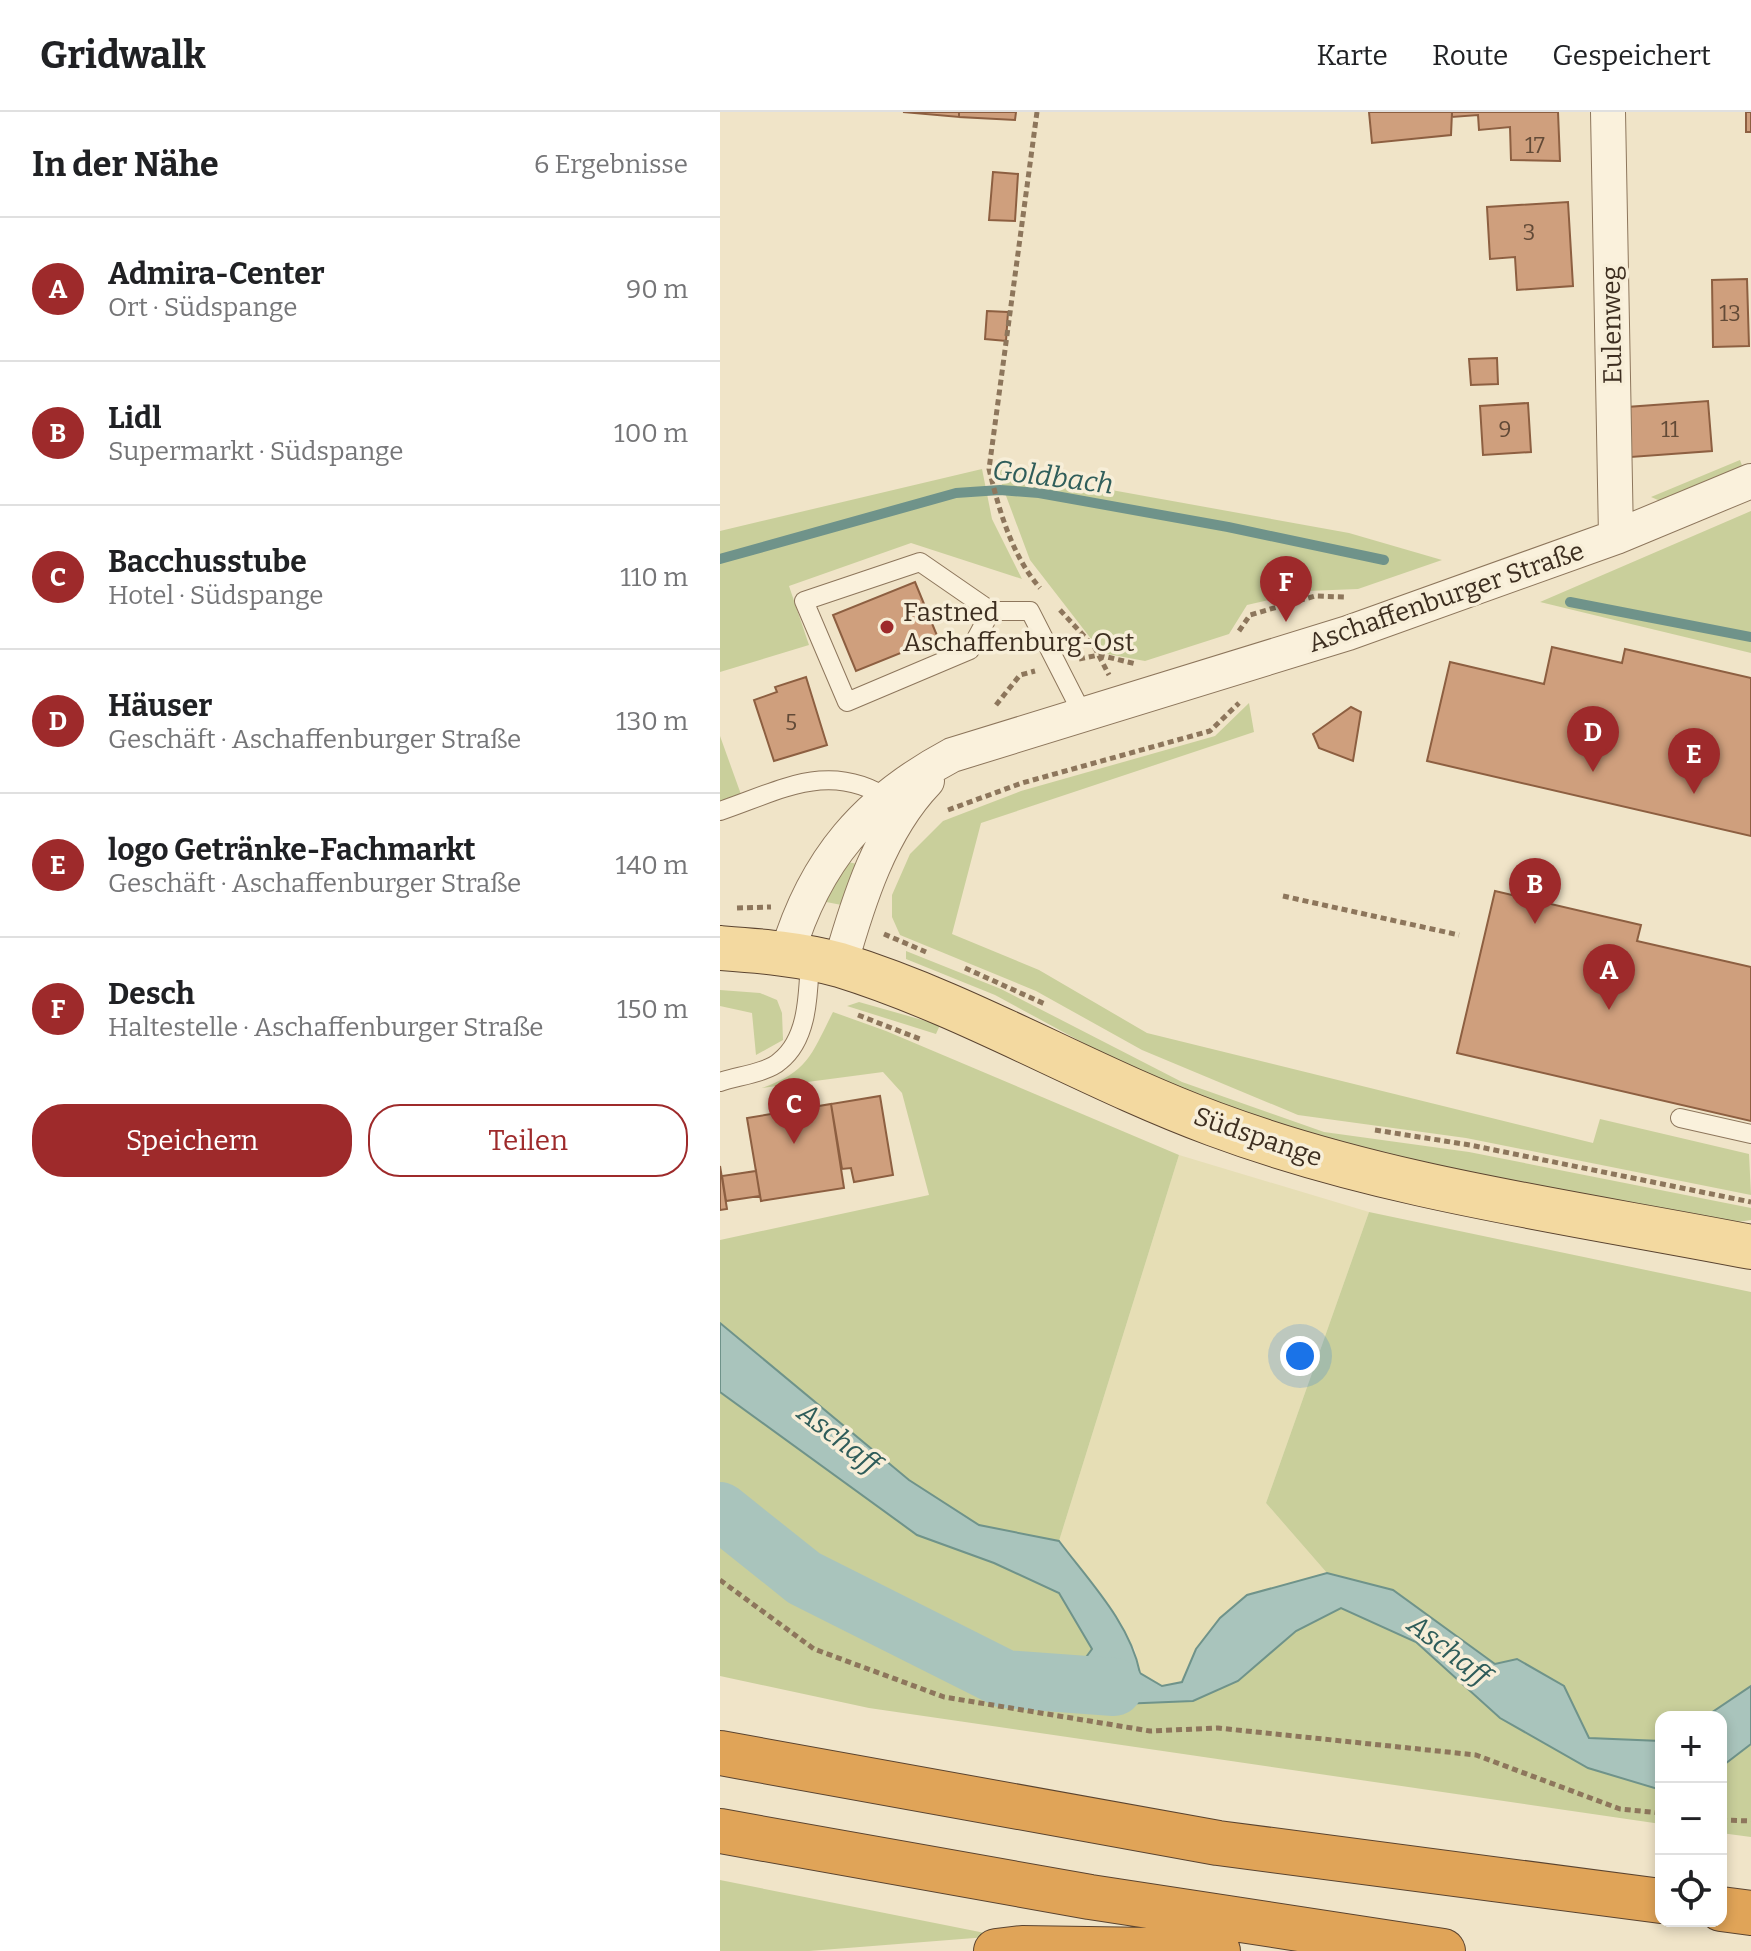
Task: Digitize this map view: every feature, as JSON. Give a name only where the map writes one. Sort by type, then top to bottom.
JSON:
[{"type":"highway","points":[[720,1753],[1218,1843],[1655,1900]]},
{"type":"highway","points":[[720,1831],[1090,1897],[1443,1951]]},
{"type":"highway","points":[[1727,1910],[1751,1913]]},
{"type":"highway","points":[[996,1951],[1022,1948],[1218,1951]]},
{"type":"main road","name":"Südspange","points":[[727,928],[911,992],[1212,1124],[1349,1169],[1751,1247]]},
{"type":"street","name":"Eulenweg","points":[[1608,112],[1616,537]]},
{"type":"street","name":"Aschaffenburger Straße","points":[[908,807],[847,839],[801,907],[813,959],[869,922],[888,835],[908,807],[912,776],[952,755],[1348,633],[1616,537],[1751,481]]},
{"type":"lane","points":[[991,611],[970,650],[847,702],[804,601],[920,562],[991,611],[1030,611],[1082,713]]},
{"type":"lane","points":[[720,811],[828,778],[869,788],[908,807]]},
{"type":"lane","points":[[720,1082],[779,1062],[792,1046],[803,1023],[813,959]]},
{"type":"lane","points":[[1680,1118],[1751,1134]]},
{"type":"path","points":[[999,511],[989,469],[1037,112]]},
{"type":"path","points":[[908,807],[1022,783],[1210,731],[1245,697]]},
{"type":"path","points":[[1283,896],[1459,935]]},
{"type":"path","points":[[727,928],[801,907]]},
{"type":"path","points":[[869,922],[890,937]]},
{"type":"path","points":[[869,922],[890,937],[932,954]]},
{"type":"path","points":[[960,966],[1058,1011]]},
{"type":"path","points":[[1367,1129],[1470,1145],[1751,1202]]},
{"type":"path","points":[[720,1580],[814,1649],[944,1697],[1150,1731],[1218,1728],[1476,1755],[1620,1809],[1655,1812]]},
{"type":"path","points":[[1727,1820],[1751,1821]]},
{"type":"shaded area","points":[[1179,1155],[1369,1212],[1266,1503],[1327,1573],[1247,1595],[1196,1648],[1182,1683],[1162,1686],[1140,1673],[1135,1650],[1103,1599],[1059,1541]]},
{"type":"green space","points":[[1740,460],[1744,471],[1665,503],[1651,497]]},
{"type":"green space","points":[[982,469],[992,519],[1022,579],[911,543],[789,586],[809,645],[720,672],[720,531]]},
{"type":"green space","points":[[996,469],[1349,533],[1442,560],[1358,589],[1307,591],[1247,605],[1229,634],[1145,661],[1102,653],[1030,560]]},
{"type":"green space","points":[[1751,511],[1751,653],[1540,602]]},
{"type":"green space","points":[[1249,703],[1254,732],[981,823],[952,934],[1039,970],[1147,1033],[1593,1143],[1600,1119],[1749,1154],[1751,1195],[1466,1138],[1298,1115],[1142,1050],[1036,991],[900,935],[892,917],[892,895],[910,854],[943,821],[1021,791],[1215,736]]},
{"type":"green space","points":[[720,736],[743,800],[720,807]]},
{"type":"green space","points":[[847,862],[858,864],[852,907],[821,901]]},
{"type":"green space","points":[[906,951],[1001,989],[1182,1082],[1324,1132],[1469,1152],[1751,1208],[1751,1220],[1725,1224],[1363,1153],[1272,1128],[1137,1072],[995,995],[906,959]]},
{"type":"green space","points":[[720,990],[760,993],[777,1000],[782,1013],[783,1040],[756,1055],[752,1013],[720,1006]]},
{"type":"green space","points":[[859,1002],[940,1025],[936,1034],[847,1006]]},
{"type":"green space","points":[[833,1012],[886,1031],[1179,1155],[1059,1541],[979,1525],[909,1480],[720,1323],[720,1240],[929,1195],[902,1093],[883,1072],[762,1088],[790,1075],[807,1060]]},
{"type":"green space","points":[[1369,1212],[1751,1292],[1751,1686],[1714,1711],[1655,1711],[1655,1741],[1588,1738],[1564,1686],[1495,1664],[1393,1590],[1327,1573],[1266,1503]]},
{"type":"green space","points":[[720,1392],[917,1535],[994,1563],[1059,1593],[1093,1649],[1078,1668],[1055,1673],[1043,1689],[1095,1705],[1238,1681],[1296,1631],[1341,1608],[1416,1642],[1500,1718],[1588,1768],[1655,1788],[1655,1823],[869,1708],[720,1676]]},
{"type":"green space","points":[[1751,1744],[1751,1837],[1727,1834],[1727,1762]]},
{"type":"green space","points":[[720,1880],[1000,1936],[809,1951],[720,1951]]},
{"type":"water","points":[[720,1323],[909,1480],[979,1525],[1059,1541],[1118,1620],[1140,1673],[1162,1686],[1182,1682],[1196,1649],[1220,1618],[1247,1595],[1327,1573],[1393,1590],[1495,1664],[1517,1659],[1564,1686],[1589,1738],[1655,1741],[1655,1788],[1588,1768],[1500,1718],[1416,1642],[1341,1608],[1296,1631],[1238,1681],[1193,1701],[1095,1705],[1043,1690],[1055,1673],[1078,1668],[1092,1649],[1059,1593],[994,1563],[917,1535],[720,1392]]},
{"type":"water","points":[[1751,1686],[1751,1744],[1727,1762],[1727,1711],[1714,1711]]},
{"type":"building","points":[[903,112],[959,112],[959,117]]},
{"type":"building","points":[[959,112],[1016,112],[1015,120],[959,117]]},
{"type":"building","points":[[1369,112],[1452,112],[1451,135],[1372,143]]},
{"type":"building","points":[[1452,112],[1558,112],[1560,161],[1511,160],[1510,127],[1479,130],[1478,115],[1452,117]]},
{"type":"building","points":[[1746,112],[1751,112],[1751,132],[1746,132]]},
{"type":"building","points":[[993,172],[1018,174],[1015,221],[989,220]]},
{"type":"building","points":[[1568,202],[1573,286],[1517,290],[1515,257],[1490,259],[1487,207]]},
{"type":"building","points":[[1747,279],[1749,346],[1713,347],[1712,280]]},
{"type":"building","points":[[987,311],[1008,312],[1006,341],[985,339]]},
{"type":"building","points":[[1497,358],[1498,384],[1471,385],[1469,359]]},
{"type":"building","points":[[1708,401],[1712,451],[1631,457],[1627,407]]},
{"type":"building","points":[[1528,403],[1531,452],[1483,455],[1480,406]]},
{"type":"building","name":"Fastned Aschaffenburg-Ost","points":[[915,582],[938,638],[856,671],[833,615]]},
{"type":"building","points":[[1552,647],[1622,663],[1625,649],[1751,678],[1751,836],[1427,761],[1450,662],[1544,684]]},
{"type":"building","points":[[806,677],[827,745],[774,761],[754,700],[777,692],[775,687]]},
{"type":"building","points":[[1351,707],[1361,712],[1353,761],[1319,748],[1313,734]]},
{"type":"building","points":[[1495,891],[1641,925],[1637,941],[1751,967],[1751,1121],[1457,1053]]},
{"type":"building","points":[[880,1096],[893,1175],[854,1182],[851,1168],[842,1169],[831,1104]]},
{"type":"building","points":[[831,1104],[844,1188],[761,1201],[747,1118]]},
{"type":"building","points":[[720,1166],[727,1209],[720,1210]]},
{"type":"building","points":[[756,1171],[760,1196],[726,1201],[722,1176]]},
{"type":"waterway","name":"Goldbach","points":[[720,559],[956,493],[1000,490],[1039,493],[1228,527],[1384,560]]},
{"type":"waterway","name":"Goldbach","points":[[1570,602],[1751,637]]},
{"type":"waterway","name":"Aschaff","points":[[720,1511],[804,1578],[1005,1679],[1114,1687]]},
{"type":"place","name":"Desch","points":[[1286,622]]},
{"type":"place","name":"Fastned Aschaffenburg-Ost","points":[[887,627]]},
{"type":"place","name":"Häuser","points":[[1593,772]]},
{"type":"place","name":"logo Getränke-Fachmarkt","points":[[1694,794]]},
{"type":"place","name":"Lidl","points":[[1535,924]]},
{"type":"place","name":"Admira-Center","points":[[1609,1010]]},
{"type":"place","name":"Bacchusstube","points":[[794,1144]]}]
